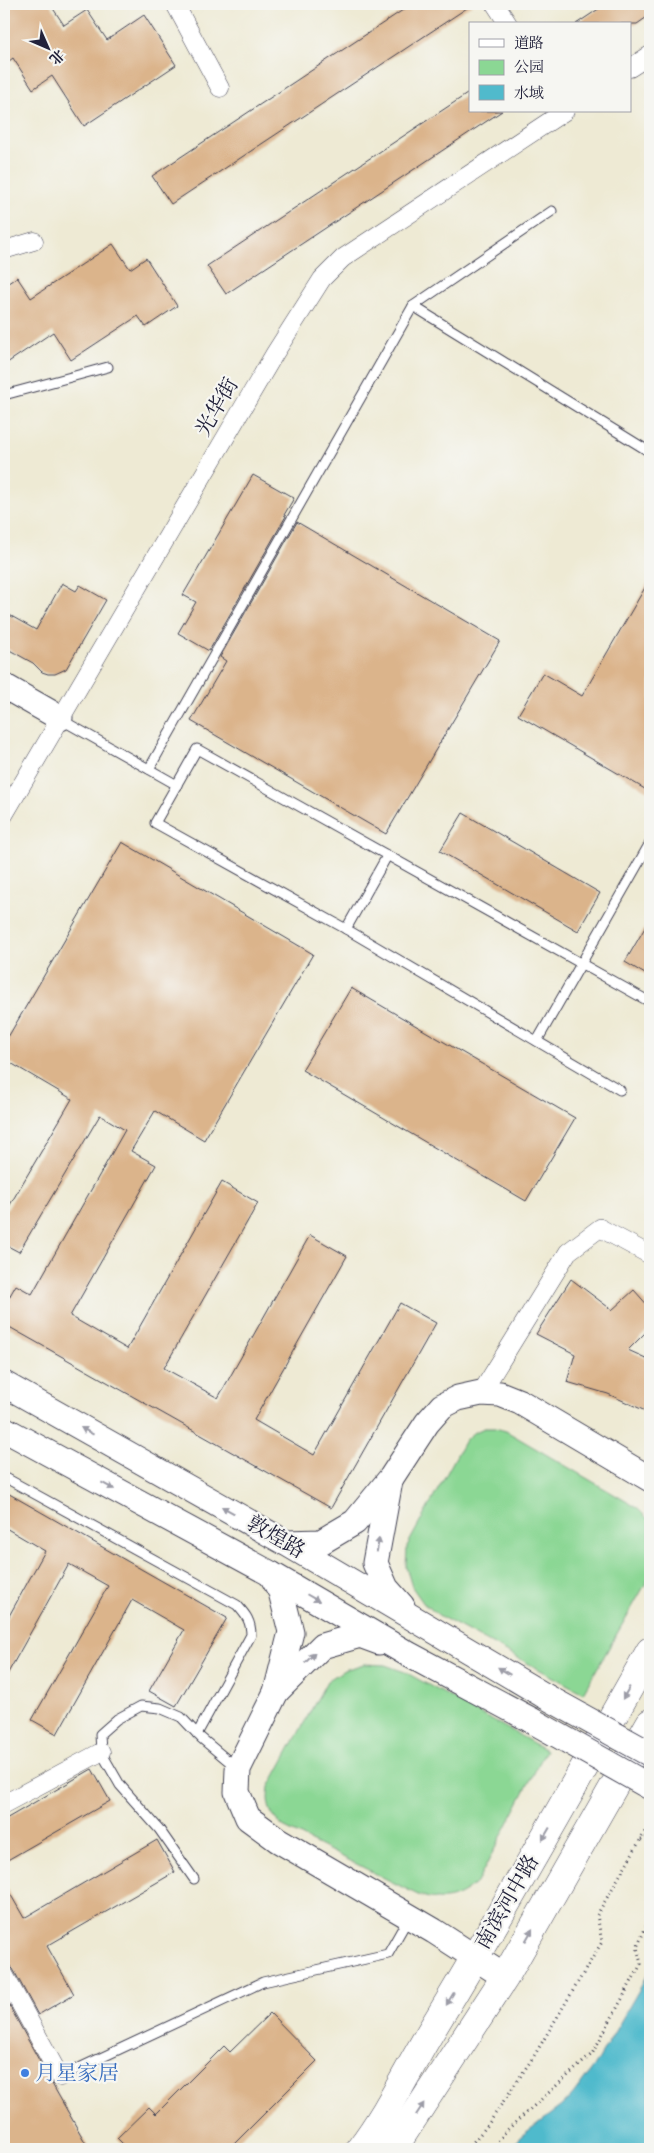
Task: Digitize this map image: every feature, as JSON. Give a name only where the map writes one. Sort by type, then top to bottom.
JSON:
[{"type":"highway","name":"南滨河中路","points":[[360,2149],[378,2125],[415,2057],[476,1957],[650,1651]]},
{"type":"highway","name":"南滨河中路","points":[[393,2149],[505,1977],[650,1723]]},
{"type":"main road","points":[[4,686],[60,718]]},
{"type":"main road","name":"敦煌路","points":[[4,1384],[286,1543],[546,1696],[650,1754]]},
{"type":"main road","points":[[286,1543],[322,1542],[355,1522],[391,1478],[427,1423],[442,1406],[458,1398],[481,1393],[500,1394],[520,1402],[650,1479]]},
{"type":"main road","name":"敦煌路","points":[[4,1429],[271,1574],[408,1654],[650,1787]]},
{"type":"main road","points":[[391,1478],[375,1563],[386,1588],[412,1616]]},
{"type":"main road","points":[[271,1574],[281,1592],[291,1632],[276,1692],[238,1768],[237,1792],[248,1818],[278,1840],[476,1957],[505,1977]]},
{"type":"main road","points":[[276,1692],[322,1646],[360,1635],[408,1654]]},
{"type":"street","points":[[175,4],[220,88]]},
{"type":"street","points":[[496,4],[507,22]]},
{"type":"street","points":[[632,67],[650,55]]},
{"type":"street","name":"光华街","points":[[4,814],[275,353],[322,279],[343,258],[563,112]]},
{"type":"street","points":[[4,250],[34,241]]},
{"type":"street","points":[[481,1393],[568,1252],[583,1238],[600,1228],[650,1254]]},
{"type":"street","points":[[4,1804],[100,1752]]},
{"type":"street","points":[[4,1974],[60,2077]]},
{"type":"lane","points":[[149,769],[412,306],[552,211]]},
{"type":"lane","points":[[412,306],[650,452]]},
{"type":"lane","points":[[4,395],[108,367]]},
{"type":"lane","points":[[60,718],[177,785]]},
{"type":"lane","points":[[620,1090],[346,929],[155,823],[196,749],[650,1002]]},
{"type":"lane","points":[[537,1041],[650,843]]},
{"type":"lane","points":[[346,929],[387,856]]},
{"type":"lane","points":[[4,1477],[237,1605],[247,1615],[251,1626],[251,1635],[197,1734]]},
{"type":"lane","points":[[194,1880],[158,1829],[120,1785],[100,1752],[100,1734],[117,1719],[141,1706],[160,1708],[181,1717],[197,1734],[238,1768]]},
{"type":"lane","points":[[60,2077],[263,1982],[388,1954],[409,1917]]},
{"type":"path","points":[[467,2149],[487,2126],[534,2056],[602,1942],[597,1915],[650,1823]]},
{"type":"path","points":[[640,1841],[650,1836]]},
{"type":"path","points":[[492,2149],[507,2130],[592,2054],[641,1964],[637,1947],[650,1918]]},
{"type":"green space","points":[[484,1428],[506,1431],[636,1507],[650,1521],[650,1576],[583,1693],[440,1616],[424,1604],[412,1587],[406,1567],[407,1546],[465,1440],[473,1433]]},
{"type":"green space","points":[[364,1664],[385,1665],[405,1672],[546,1750],[478,1881],[457,1896],[436,1899],[418,1895],[283,1827],[272,1814],[268,1799],[269,1787],[327,1681],[344,1670]]},
{"type":"water","points":[[650,1971],[650,2149],[509,2149],[521,2136],[573,2095],[594,2067]]},
{"type":"building","points":[[4,4],[50,4],[64,25],[87,10],[107,40],[144,15],[176,65],[84,126],[52,76],[33,89],[13,58],[4,65]]},
{"type":"building","points":[[412,4],[473,4],[171,204],[152,176]]},
{"type":"building","points":[[606,4],[650,4],[650,15],[637,24],[632,24],[632,22],[579,22]]},
{"type":"building","points":[[469,93],[469,112],[500,112],[226,294],[207,266]]},
{"type":"building","points":[[113,244],[130,269],[146,258],[177,306],[146,327],[138,316],[71,360],[53,332],[4,365],[4,286],[17,277],[31,298]]},
{"type":"building","points":[[253,475],[294,498],[284,515],[286,516],[209,651],[178,633],[196,602],[183,595]]},
{"type":"building","points":[[297,522],[500,641],[386,834],[191,721],[226,661],[220,657]]},
{"type":"building","points":[[650,579],[650,792],[518,715],[543,673],[582,696]]},
{"type":"building","points":[[62,583],[76,591],[80,585],[106,600],[66,669],[55,674],[48,674],[42,672],[33,663],[4,647],[4,612],[36,630]]},
{"type":"building","points":[[463,813],[600,893],[578,931],[440,851]]},
{"type":"building","points":[[122,842],[313,954],[204,1140],[155,1111],[131,1151],[156,1165],[70,1316],[127,1349],[222,1182],[258,1203],[164,1368],[218,1398],[310,1235],[347,1256],[254,1420],[314,1455],[400,1303],[436,1323],[331,1508],[4,1324],[4,1306],[16,1285],[32,1294],[125,1130],[100,1115],[19,1252],[4,1244],[4,1215],[72,1099],[4,1059],[4,1044]]},
{"type":"building","points":[[650,919],[650,977],[625,962]]},
{"type":"building","points":[[351,988],[575,1118],[526,1201],[302,1070]]},
{"type":"building","points":[[571,1279],[612,1310],[634,1290],[650,1308],[650,1328],[628,1350],[650,1360],[650,1413],[608,1394],[567,1382],[575,1354],[536,1334]]},
{"type":"building","points":[[4,1491],[227,1618],[176,1706],[149,1691],[184,1630],[132,1600],[57,1734],[32,1720],[108,1586],[69,1564],[4,1680],[4,1625],[45,1551],[4,1527]]},
{"type":"building","points":[[92,1769],[110,1801],[4,1862],[4,1820]]},
{"type":"building","points":[[157,1840],[175,1872],[47,1946],[74,1994],[38,2015],[13,1969],[4,1963],[4,1883],[24,1918]]},
{"type":"building","name":"月星家居","points":[[4,1996],[51,2082],[89,2149],[4,2149]]},
{"type":"building","points":[[270,2013],[317,2061],[229,2149],[128,2149],[117,2138],[149,2107],[156,2114],[224,2046],[230,2052]]},
{"type":"place","name":"月星家居","points":[[25,2073]]}]
